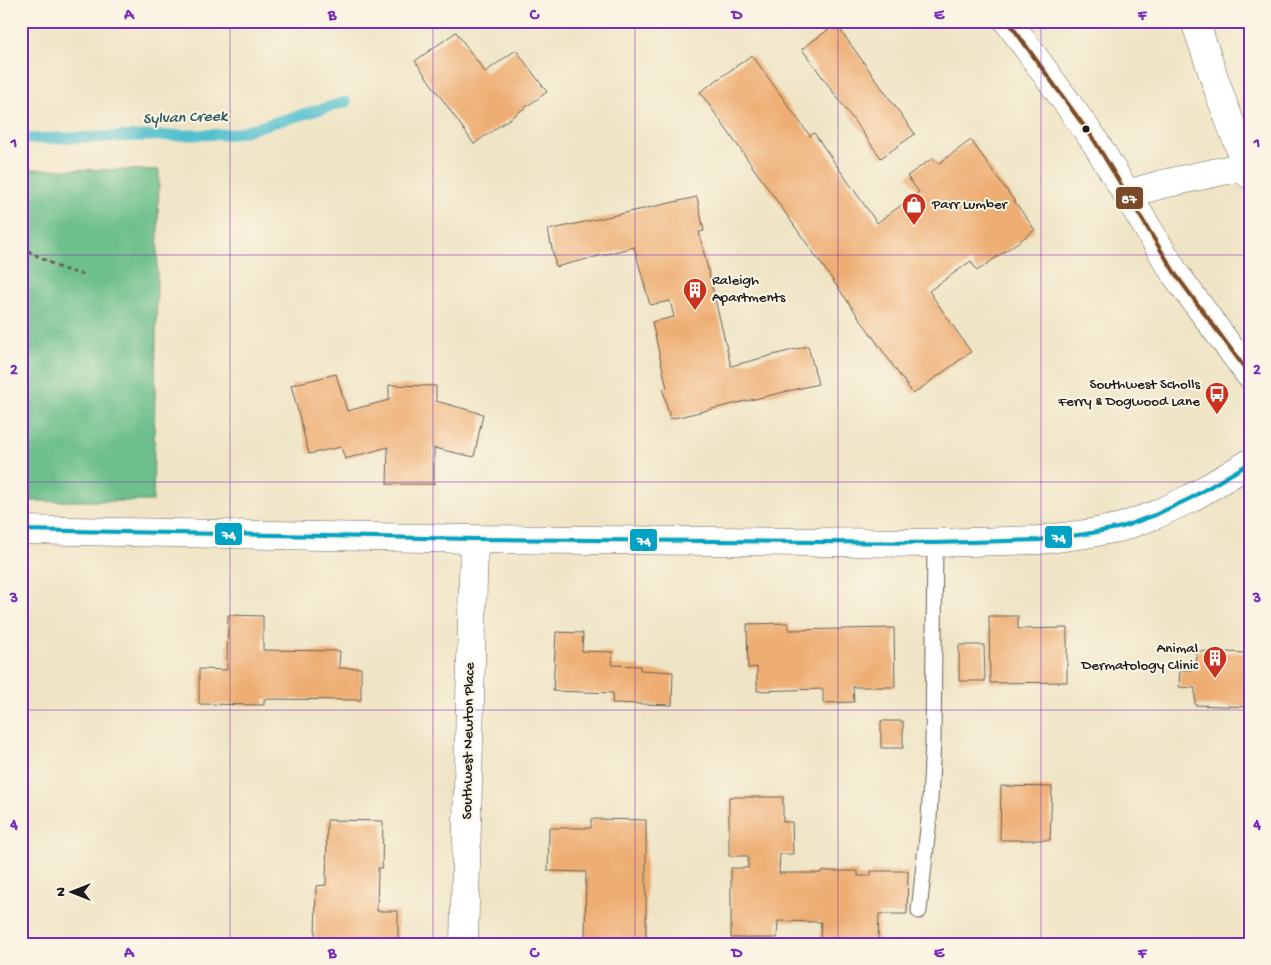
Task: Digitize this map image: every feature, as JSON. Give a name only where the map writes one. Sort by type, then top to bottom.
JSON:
[{"type":"street","points":[[1008,21],[1094,140],[1176,275],[1250,375]]},
{"type":"street","points":[[1127,194],[1171,183],[1249,169],[1221,98],[1195,21]]},
{"type":"street","points":[[21,530],[474,539],[935,542],[1039,540],[1122,527],[1155,515],[1191,498],[1250,463]]},
{"type":"street","name":"Southwest Newton Place","points":[[464,944],[474,539]]},
{"type":"lane","points":[[919,911],[933,742],[935,542]]},
{"type":"path","points":[[21,247],[60,268],[83,275]]},
{"type":"green space","points":[[21,169],[159,170],[153,501],[21,501]]},
{"type":"building","points":[[836,24],[915,134],[881,158],[802,49]]},
{"type":"building","points":[[456,32],[485,72],[516,50],[547,92],[474,144],[415,61]]},
{"type":"building","name":"Parr Lumber","points":[[752,55],[810,136],[814,133],[877,223],[919,192],[907,176],[933,158],[938,164],[971,140],[1035,230],[977,271],[971,261],[929,291],[971,352],[913,394],[700,92]]},
{"type":"building","name":"Raleigh Apartments","points":[[697,197],[704,231],[699,232],[731,366],[808,346],[818,384],[670,419],[663,389],[667,388],[652,322],[674,317],[670,301],[650,305],[634,247],[556,267],[548,230]]},
{"type":"building","points":[[336,374],[347,411],[389,400],[389,385],[436,386],[436,401],[483,414],[474,457],[434,448],[434,484],[387,484],[388,447],[345,459],[341,447],[309,454],[291,385]]},
{"type":"building","points":[[228,615],[263,616],[263,650],[340,651],[339,668],[361,668],[361,700],[264,699],[264,705],[199,704],[199,669],[227,670]]},
{"type":"building","points":[[989,616],[1018,616],[1018,629],[1067,628],[1067,682],[990,683]]},
{"type":"building","points":[[789,623],[789,630],[894,628],[895,687],[853,687],[854,702],[823,703],[823,689],[757,691],[757,667],[748,668],[747,624]]},
{"type":"building","points":[[556,632],[583,633],[582,651],[613,652],[612,665],[640,666],[640,670],[673,672],[672,705],[612,703],[613,693],[553,691]]},
{"type":"building","points":[[959,645],[984,645],[985,681],[959,681]]},
{"type":"building","name":"Animal Dermatology Clinic","points":[[1197,651],[1250,653],[1250,707],[1195,705],[1195,688],[1179,687],[1180,670],[1196,670]]},
{"type":"building","points":[[881,721],[903,721],[903,748],[881,748]]},
{"type":"building","points":[[1001,786],[1052,787],[1050,840],[1000,840]]},
{"type":"building","points":[[729,797],[783,797],[783,822],[792,822],[793,854],[780,854],[779,873],[858,871],[858,876],[871,876],[871,871],[908,871],[907,914],[879,914],[878,940],[820,939],[821,922],[778,921],[777,938],[731,938],[731,868],[748,868],[748,856],[729,856]]},
{"type":"building","points":[[591,819],[646,820],[646,940],[585,939],[586,872],[548,871],[549,828],[591,828]]},
{"type":"building","points":[[327,820],[383,821],[382,868],[378,868],[377,911],[398,911],[398,944],[315,944],[316,886],[326,885]]},
{"type":"waterway","name":"Sylvan Creek","points":[[21,139],[234,134],[346,102]]},
{"type":"transit line","name":"87","points":[[1008,21],[1094,140],[1176,275],[1250,375]]},
{"type":"transit line","name":"74","points":[[21,530],[474,539],[935,543],[1039,540],[1122,527],[1155,515],[1191,498],[1250,463]]},
{"type":"place","name":"Parr Lumber","points":[[914,226]]},
{"type":"place","name":"Raleigh Apartments","points":[[695,311]]},
{"type":"place","name":"Southwest Scholls Ferry & Dogwood Lane","points":[[1217,415]]},
{"type":"place","name":"Animal Dermatology Clinic","points":[[1215,679]]}]
